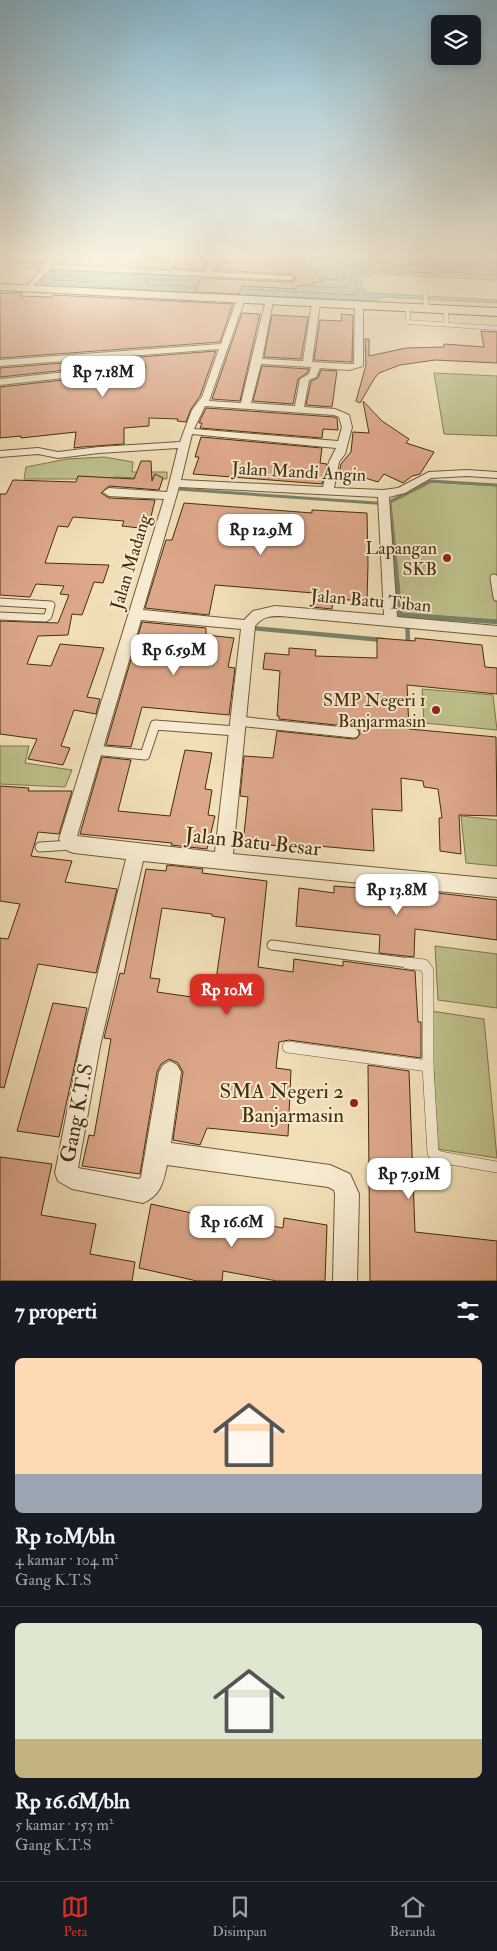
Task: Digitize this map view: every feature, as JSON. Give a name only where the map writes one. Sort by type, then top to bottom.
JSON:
[{"type":"street","name":"Jalan Madang","points":[[71,842],[94,750],[188,430],[197,410],[203,403],[236,315]]},
{"type":"street","points":[[244,406],[257,361],[266,315]]},
{"type":"street","points":[[299,410],[305,379],[313,375],[311,364],[315,315]]},
{"type":"street","points":[[257,361],[349,367],[359,364],[359,315]]},
{"type":"street","points":[[0,363],[225,346]]},
{"type":"street","points":[[0,382],[141,367]]},
{"type":"street","points":[[203,403],[344,415],[347,428],[343,446],[334,462],[328,491]]},
{"type":"street","points":[[188,430],[343,446]]},
{"type":"street","points":[[0,454],[38,451],[58,455],[99,450],[184,445]]},
{"type":"street","points":[[383,494],[401,491],[420,482],[429,475],[467,473],[497,475]]},
{"type":"street","name":"Jalan Mandi Angin","points":[[109,492],[172,489],[328,491],[383,494],[391,622]]},
{"type":"street","name":"Jalan Batu Tiban","points":[[248,625],[252,618],[267,610],[497,631]]},
{"type":"street","points":[[135,614],[248,625],[223,862]]},
{"type":"street","name":"Jalan Batu Besar","points":[[71,842],[103,854],[136,853],[497,888]]},
{"type":"street","name":"Gang K.T.S","points":[[136,853],[90,1046],[66,1173],[72,1178],[143,1191],[151,1184],[158,1153]]},
{"type":"street","points":[[170,1072],[158,1153],[330,1176],[342,1182],[347,1194],[345,1281]]},
{"type":"lane","points":[[408,315],[408,322],[497,328]]},
{"type":"lane","points":[[446,315],[446,324]]},
{"type":"lane","points":[[494,578],[497,597]]},
{"type":"lane","points":[[0,602],[51,606],[48,616],[45,618],[0,616]]},
{"type":"lane","points":[[94,750],[145,755],[155,725],[237,726],[354,732]]},
{"type":"lane","points":[[40,847],[71,842]]},
{"type":"lane","points":[[272,945],[424,964],[428,971],[428,1066],[433,1153],[440,1157],[497,1167]]},
{"type":"lane","points":[[288,1047],[428,1066]]},
{"type":"green space","points":[[434,373],[497,376],[497,436],[444,434]]},
{"type":"green space","points":[[104,457],[133,462],[132,472],[167,472],[167,479],[115,477],[108,479],[24,479],[26,467],[67,459]]},
{"type":"green space","name":"Lapangan SKB","points":[[432,482],[497,486],[497,620],[402,613],[391,503]]},
{"type":"green space","points":[[422,689],[493,695],[497,730],[424,723]]},
{"type":"green space","points":[[0,746],[29,746],[25,763],[72,770],[65,787],[0,784]]},
{"type":"green space","points":[[461,816],[497,820],[497,866],[466,863]]},
{"type":"green space","points":[[435,946],[497,954],[497,1008],[438,1000]]},
{"type":"green space","points":[[431,1011],[484,1019],[497,1158],[437,1149]]},
{"type":"building","points":[[0,315],[229,315],[220,342],[0,358]]},
{"type":"building","points":[[241,315],[260,315],[240,401],[212,399]]},
{"type":"building","points":[[272,315],[308,317],[301,359],[264,357]]},
{"type":"building","points":[[341,315],[353,315],[352,362],[314,360],[320,320],[342,321]]},
{"type":"building","points":[[481,331],[497,332],[497,363],[435,360],[400,365],[379,373],[360,403],[356,401],[366,365],[365,339],[369,339],[369,356],[406,348],[444,347],[444,344],[484,347]]},
{"type":"building","points":[[216,351],[200,396],[191,409],[186,422],[177,421],[178,419],[149,418],[149,426],[124,428],[124,444],[74,448],[76,432],[21,438],[21,436],[0,438],[0,387],[144,371],[146,365],[141,362],[0,377],[0,368]]},
{"type":"building","points":[[262,366],[309,369],[307,373],[298,379],[293,404],[253,401]]},
{"type":"building","points":[[321,370],[337,371],[332,407],[306,405],[311,381],[318,378]]},
{"type":"building","points":[[363,401],[382,421],[409,439],[406,443],[434,452],[420,474],[412,476],[403,483],[384,474],[378,482],[365,478],[362,482],[339,474],[341,464],[351,452],[353,432],[369,433]]},
{"type":"building","points":[[206,408],[334,417],[337,418],[338,430],[323,429],[322,438],[200,428],[202,423],[199,423]]},
{"type":"building","points":[[201,437],[322,448],[320,463],[327,464],[322,484],[193,474],[199,457],[195,457]]},
{"type":"building","points":[[141,461],[151,461],[152,481],[155,474],[163,478],[159,490],[109,486],[101,493],[109,498],[155,500],[148,529],[122,526],[124,521],[73,517],[68,527],[58,526],[45,563],[109,565],[103,583],[94,582],[82,615],[72,614],[68,635],[38,636],[27,664],[51,666],[60,644],[104,648],[87,697],[100,699],[96,714],[74,710],[61,746],[70,748],[63,765],[28,759],[37,739],[0,734],[0,621],[58,623],[69,595],[60,594],[64,586],[36,584],[30,597],[0,595],[0,494],[6,494],[13,480],[76,482],[78,476],[134,479]]},
{"type":"building","points":[[184,503],[312,513],[312,510],[367,513],[367,601],[333,599],[332,609],[312,607],[314,593],[215,585],[209,615],[145,608],[166,540],[172,540]]},
{"type":"building","points":[[142,622],[206,628],[206,635],[234,638],[228,667],[235,668],[229,715],[142,707],[131,747],[106,745]]},
{"type":"building","points":[[377,638],[415,641],[415,638],[482,645],[485,667],[497,668],[497,694],[407,685],[409,729],[496,737],[497,816],[459,815],[461,854],[440,851],[439,818],[442,818],[438,789],[424,787],[423,781],[401,778],[402,811],[372,809],[374,851],[307,845],[307,848],[243,843],[248,797],[240,796],[244,756],[273,758],[277,731],[353,739],[357,738],[360,734],[359,730],[355,727],[279,719],[279,716],[277,716],[280,671],[263,669],[265,653],[289,655],[289,648],[316,650],[315,656],[377,658]]},
{"type":"building","points":[[185,750],[212,753],[205,789],[212,790],[208,815],[215,816],[207,849],[171,845],[172,843],[80,834],[102,757],[131,760],[118,811],[170,816]]},
{"type":"building","points":[[0,786],[29,788],[28,791],[72,791],[59,834],[38,832],[31,856],[72,861],[65,882],[117,889],[96,973],[38,964],[4,1088],[0,1087],[0,938],[8,939],[20,904],[0,901]]},
{"type":"building","points":[[167,865],[203,869],[202,873],[267,881],[258,967],[293,972],[294,959],[343,966],[343,961],[415,971],[418,1022],[421,1022],[421,1058],[289,1040],[279,1042],[276,1068],[291,1070],[288,1136],[207,1128],[200,1145],[173,1140],[183,1072],[178,1063],[169,1059],[161,1064],[157,1072],[140,1174],[82,1166],[89,1135],[94,1136],[111,1039],[104,1038],[120,973],[124,974],[146,869],[166,871]],"holes":[[[162,908],[212,914],[212,916],[225,918],[213,1000],[157,992],[160,979],[150,978]]]},
{"type":"building","points":[[334,886],[372,889],[372,892],[421,899],[421,891],[497,900],[497,940],[415,929],[414,957],[379,953],[380,935],[296,926],[299,888],[334,893]]},
{"type":"building","points":[[53,1003],[87,1008],[59,1137],[17,1131]]},
{"type":"building","points":[[368,1065],[409,1071],[415,1232],[497,1241],[497,1281],[370,1281]]},
{"type":"building","points":[[0,1157],[52,1164],[41,1215],[96,1224],[90,1254],[135,1262],[132,1281],[0,1281]]},
{"type":"building","points":[[151,1204],[232,1222],[233,1219],[283,1228],[284,1218],[327,1225],[325,1281],[277,1281],[223,1271],[222,1281],[197,1281],[139,1268]]},
{"type":"waterway","points":[[178,489],[389,504],[389,502],[430,481],[497,485]]},
{"type":"waterway","points":[[389,506],[391,523]]},
{"type":"waterway","points":[[391,522],[400,615],[497,622]]},
{"type":"waterway","points":[[405,642],[408,642],[407,616]]},
{"type":"waterway","points":[[251,628],[383,640]]},
{"type":"place","name":"Lapangan SKB","points":[[447,558]]},
{"type":"place","name":"SMP Negeri 1 Banjarmasin","points":[[436,710]]},
{"type":"place","name":"SMA Negeri 2 Banjarmasin","points":[[354,1103]]}]
